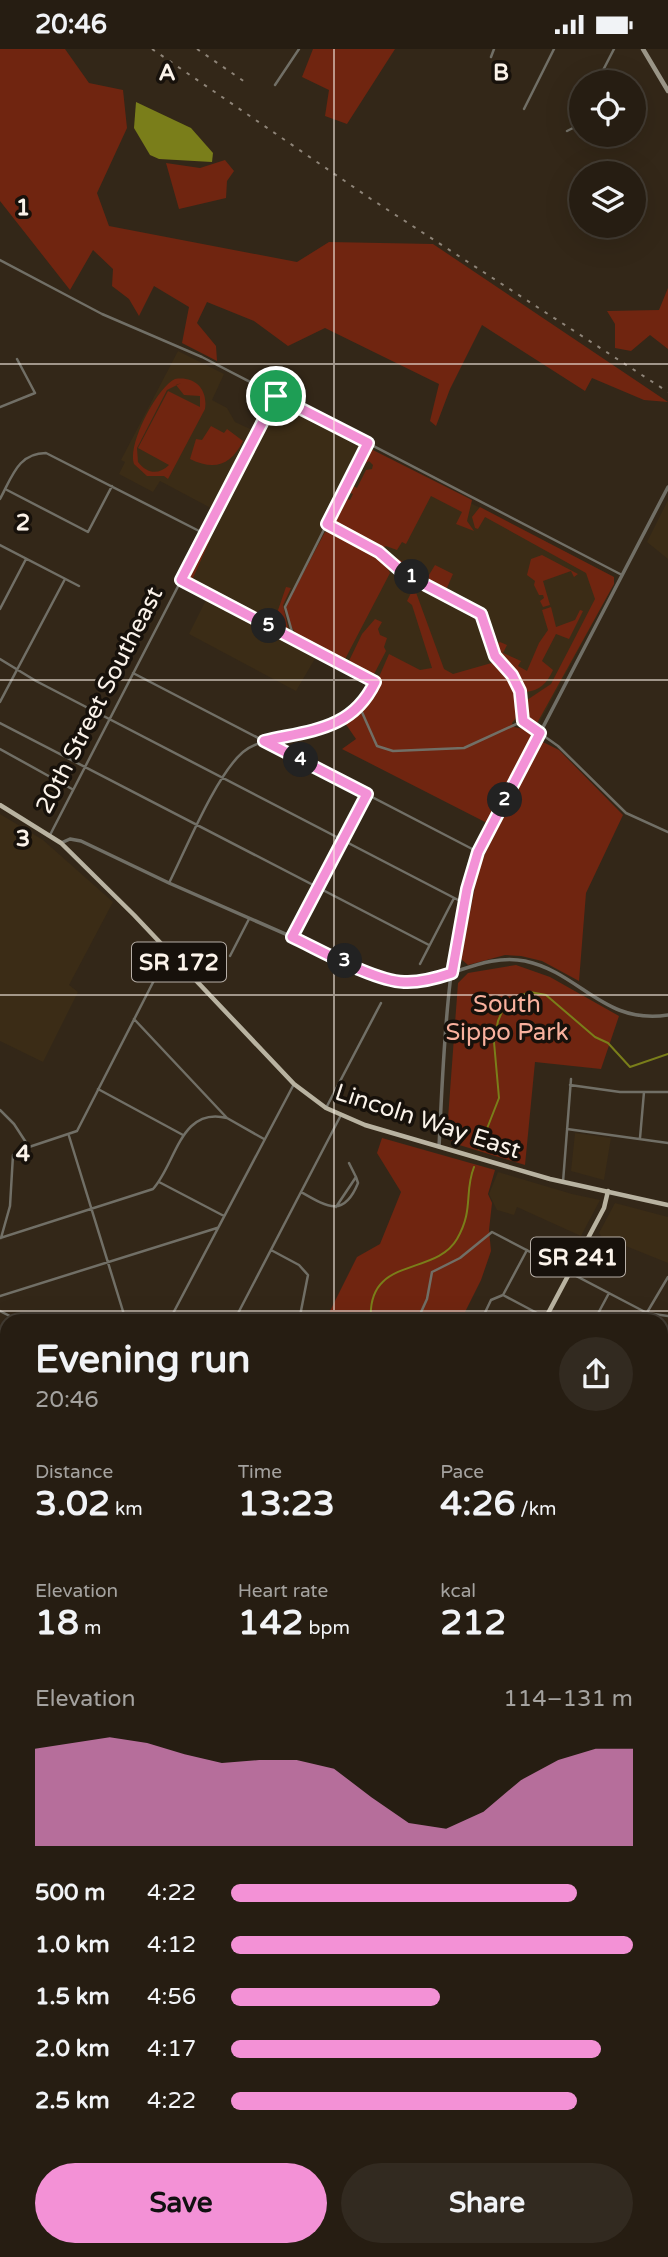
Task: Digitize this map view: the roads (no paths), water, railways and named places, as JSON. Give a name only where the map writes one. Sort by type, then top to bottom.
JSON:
[{"type":"main road","points":[[643,49],[668,91]]},
{"type":"main road","name":"Lincoln Way East","points":[[0,805],[61,843],[169,951],[294,1084],[326,1108],[439,1147],[563,1182],[668,1205]]},
{"type":"main road","name":"SR 241","points":[[548,1314],[604,1208],[608,1191]]},
{"type":"street","points":[[275,85],[299,49]]},
{"type":"street","points":[[491,57],[495,49]]},
{"type":"street","points":[[524,109],[554,49]]},
{"type":"street","points":[[603,70],[614,49]]},
{"type":"street","points":[[0,260],[102,314],[188,351],[622,575]]},
{"type":"street","points":[[0,408],[35,393],[17,359]]},
{"type":"street","name":"20th Street Southeast","points":[[50,835],[276,396]]},
{"type":"street","points":[[293,639],[285,604],[368,443]]},
{"type":"street","points":[[0,499],[20,462],[32,454],[54,455],[205,534]]},
{"type":"street","points":[[5,489],[88,532],[112,486]]},
{"type":"street","points":[[439,1147],[445,1024],[464,903],[478,852],[668,487]]},
{"type":"street","points":[[327,524],[379,552],[403,573],[481,614],[495,656],[512,675],[520,691],[523,721],[564,752],[626,813],[668,832]]},
{"type":"street","points":[[0,545],[79,586]]},
{"type":"street","points":[[0,609],[26,559]]},
{"type":"street","points":[[0,702],[65,579]]},
{"type":"street","points":[[169,883],[223,779],[238,757],[264,741],[329,725],[360,708],[375,682],[181,580]]},
{"type":"street","points":[[0,659],[223,779],[464,903]]},
{"type":"street","points":[[133,673],[478,852]]},
{"type":"street","points":[[360,708],[377,746],[393,751],[464,748],[523,721]]},
{"type":"street","points":[[0,723],[429,945]]},
{"type":"street","points":[[0,750],[72,789]]},
{"type":"street","points":[[292,937],[367,794]]},
{"type":"street","points":[[61,843],[70,839],[81,841],[249,919],[393,981],[419,981],[499,960],[528,962],[561,976],[618,1011],[640,1017],[668,1015]]},
{"type":"street","points":[[420,964],[454,898]]},
{"type":"street","points":[[230,956],[249,919]]},
{"type":"street","points":[[1,1238],[10,1206],[12,1159],[16,1152],[69,1136],[79,1127],[169,951]]},
{"type":"street","points":[[326,1108],[381,1003]]},
{"type":"street","points":[[134,1019],[227,1118],[264,1139]]},
{"type":"street","points":[[563,1182],[571,1079]]},
{"type":"street","points":[[173,1314],[294,1084]]},
{"type":"street","points":[[570,1086],[668,1092]]},
{"type":"street","points":[[97,1090],[183,1135]]},
{"type":"street","points":[[640,1140],[644,1092]]},
{"type":"street","points":[[0,1110],[14,1124],[29,1147]]},
{"type":"street","points":[[238,1314],[341,1115]]},
{"type":"street","points":[[1,1238],[153,1189],[183,1135],[202,1119],[227,1118]]},
{"type":"street","points":[[567,1129],[668,1143]]},
{"type":"street","points":[[69,1136],[125,1314]]},
{"type":"street","points":[[301,1192],[328,1206],[344,1205],[358,1183],[349,1163]]},
{"type":"street","points":[[336,1207],[356,1177]]},
{"type":"street","points":[[159,1182],[224,1216]]},
{"type":"street","points":[[0,1296],[217,1229]]},
{"type":"street","points":[[420,1314],[427,1299],[432,1272],[458,1258],[488,1234],[494,1233],[647,1313],[654,1314]]},
{"type":"street","points":[[271,1250],[299,1265],[308,1275],[308,1289],[301,1314]]},
{"type":"street","points":[[484,1314],[491,1300],[503,1295],[527,1250]]},
{"type":"street","points":[[647,1313],[668,1277]]},
{"type":"street","points":[[597,1314],[609,1293]]},
{"type":"street","points":[[503,1295],[535,1314]]},
{"type":"waterway","points":[[479,1149],[499,1098],[494,1042],[498,1021],[504,1007],[522,995],[530,992],[546,995],[595,1037],[608,1043],[630,1067],[668,1054]]},
{"type":"waterway","points":[[371,1314],[372,1300],[379,1286],[390,1276],[434,1259],[447,1251],[457,1239],[465,1219],[474,1167]]},
{"type":"railway","points":[[152,49],[371,199],[668,392]]},
{"type":"railway","points":[[197,49],[245,82]]},
{"type":"park label","name":"South Sippo Park","points":[[507,1018]]}]
